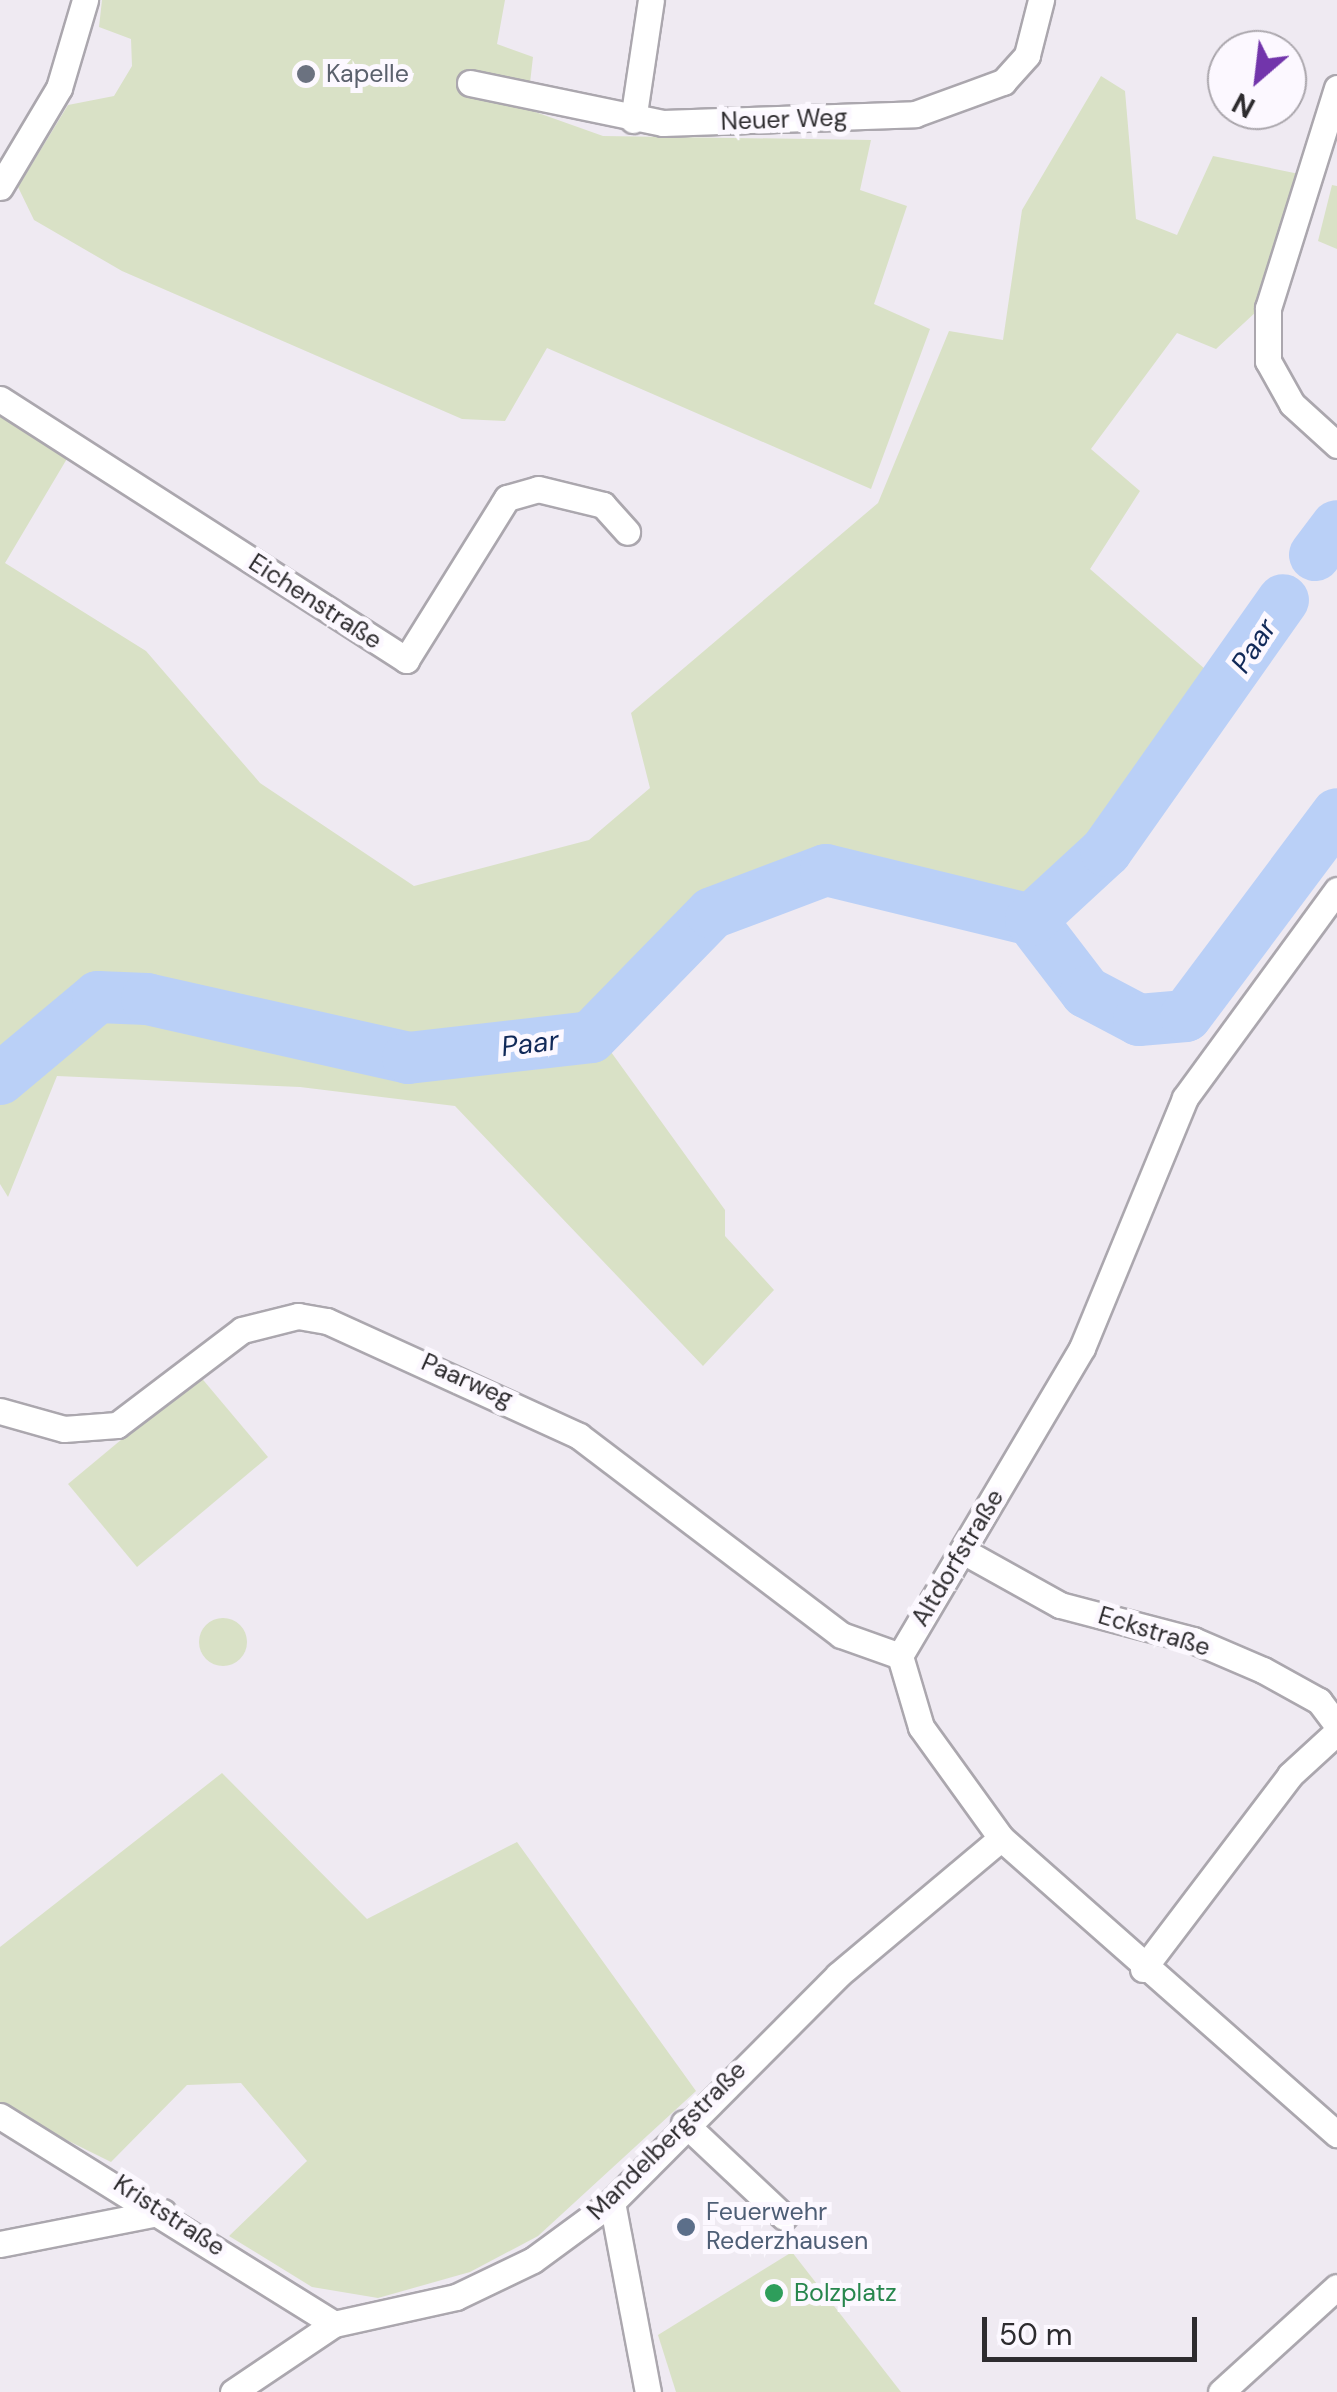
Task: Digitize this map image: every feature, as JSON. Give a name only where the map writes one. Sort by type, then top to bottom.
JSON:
[{"type":"street","points":[[0,188],[59,88],[84,0]]},
{"type":"street","points":[[632,120],[650,0]]},
{"type":"street","name":"Neuer Weg","points":[[470,83],[632,120],[820,120],[965,101],[1027,56],[1041,0]]},
{"type":"street","points":[[1337,88],[1268,308],[1268,361],[1292,404],[1337,445]]},
{"type":"street","name":"Eichenstraße","points":[[0,399],[406,660],[507,498],[538,488],[603,504],[627,532]]},
{"type":"street","name":"Altdorfstraße","points":[[1337,890],[1185,1098],[1082,1348],[900,1656],[921,1727],[1001,1838],[1143,1968],[1337,2134]]},
{"type":"street","name":"Paarweg","points":[[0,1412],[64,1429],[117,1424],[242,1330],[298,1316],[327,1321],[580,1436],[842,1635],[900,1656]]},
{"type":"street","name":"Eckstraße","points":[[962,1551],[1060,1605],[1193,1640],[1263,1670],[1319,1701],[1337,1728],[1290,1775],[1143,1968]]},
{"type":"street","name":"Mandelbergstraße","points":[[234,2392],[334,2324],[456,2297],[533,2260],[612,2202],[684,2122],[1001,1838]]},
{"type":"street","name":"Kriststraße","points":[[0,2116],[163,2212],[334,2324]]},
{"type":"street","points":[[684,2122],[784,2217]]},
{"type":"street","points":[[612,2202],[648,2392]]},
{"type":"street","points":[[0,2244],[163,2212]]},
{"type":"street","points":[[1221,2392],[1337,2287]]},
{"type":"green space","points":[[102,0],[505,0],[497,44],[533,57],[527,109],[603,136],[871,140],[860,190],[907,206],[874,304],[930,329],[871,489],[547,348],[505,421],[462,419],[122,271],[34,220],[18,187],[68,105],[114,96],[132,66],[131,39],[99,27]]},
{"type":"green space","points":[[1101,76],[1125,91],[1136,219],[1177,235],[1213,156],[1304,175],[1258,310],[1216,349],[1177,333],[1091,449],[1140,491],[1090,569],[1213,676],[1044,902],[810,861],[708,900],[588,1019],[573,1045],[606,1045],[725,1210],[725,1236],[774,1290],[703,1366],[455,1106],[300,1087],[57,1076],[8,1197],[0,1184],[0,1100],[11,1078],[0,1073],[0,413],[68,457],[5,563],[146,651],[260,783],[414,886],[589,840],[650,788],[631,713],[878,503],[949,331],[1003,340],[1022,210]]},
{"type":"green space","points":[[1332,185],[1337,186],[1337,249],[1318,241]]},
{"type":"green space","points":[[199,1375],[268,1457],[137,1567],[68,1484]]},
{"type":"green space","points":[[223,1618],[240,1625],[247,1642],[240,1659],[223,1666],[206,1659],[199,1642],[206,1625]]},
{"type":"green space","points":[[222,1773],[367,1919],[517,1842],[696,2091],[538,2236],[470,2272],[378,2298],[312,2287],[229,2236],[307,2161],[241,2083],[187,2085],[111,2162],[0,2107],[0,1947]]},
{"type":"green space","name":"Bolzplatz","points":[[792,2252],[901,2392],[676,2392],[658,2335]]},
{"type":"waterway","name":"Paar","points":[[1315,555],[1337,526]]},
{"type":"waterway","name":"Paar","points":[[0,1079],[98,997],[147,999],[408,1058],[591,1037],[712,913],[826,870],[1031,920],[1106,851],[1283,600]]},
{"type":"waterway","name":"Paar","points":[[1031,920],[1086,992],[1139,1020],[1186,1016],[1337,814]]},
{"type":"place","name":"Kapelle","points":[[306,74]]},
{"type":"place","name":"Feuerwehr Rederzhausen","points":[[686,2227]]},
{"type":"place","name":"Bolzplatz","points":[[774,2293]]}]
